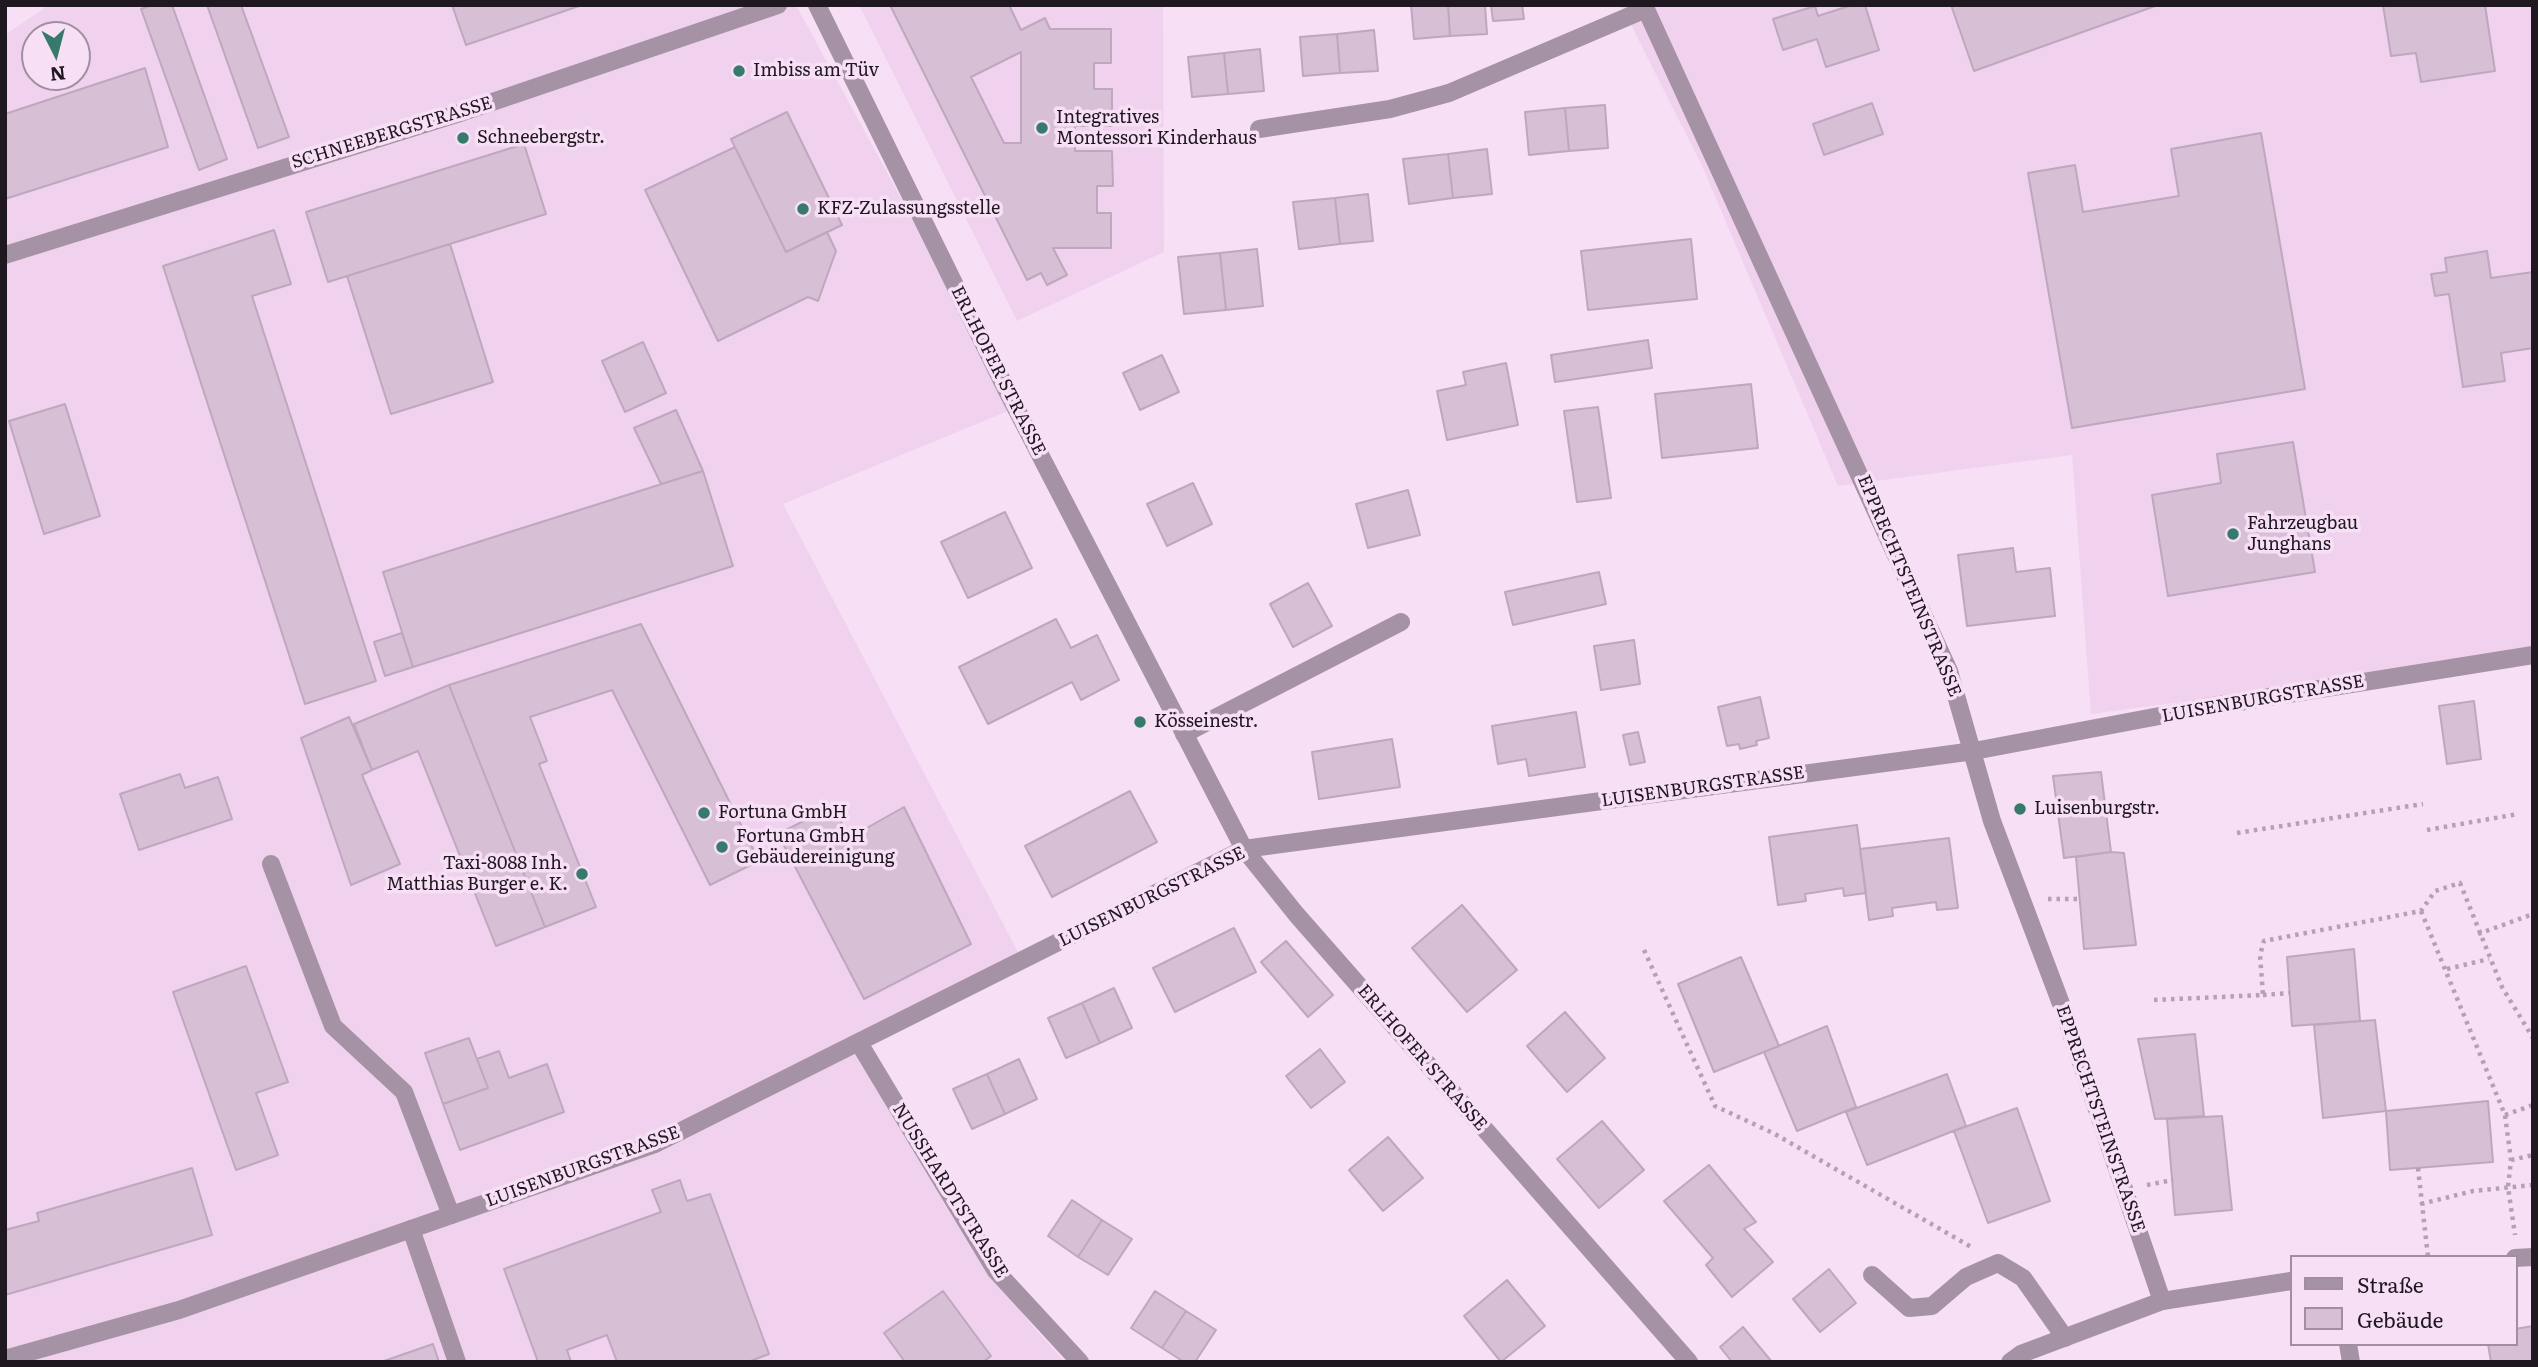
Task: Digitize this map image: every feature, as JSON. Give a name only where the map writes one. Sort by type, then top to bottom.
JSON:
[{"type":"street","name":"SCHNEEBERGSTRASSE","points":[[5,255],[457,114],[778,5]]},
{"type":"street","name":"ERLHOFER STRASSE","points":[[817,5],[1007,391],[1244,849],[1296,914],[1689,1362]]},
{"type":"street","name":"EPPRECHTSTEINSTRASSE","points":[[1259,129],[1390,109],[1449,93],[1645,7],[1908,576],[1949,671],[1992,821],[2023,899],[2162,1301]]},
{"type":"street","points":[[1184,734],[1401,622]]},
{"type":"street","name":"LUISENBURGSTRASSE","points":[[5,1359],[179,1310],[656,1144],[1244,849],[1974,751],[2207,706],[2533,654]]},
{"type":"street","points":[[271,864],[333,1026],[404,1092],[451,1215]]},
{"type":"street","name":"NUSSHARDTSTRASSE","points":[[859,1043],[996,1271],[1080,1362]]},
{"type":"street","points":[[411,1229],[457,1362]]},
{"type":"street","points":[[1872,1275],[1909,1308],[1931,1306],[1966,1277],[1998,1263],[2023,1278],[2065,1338]]},
{"type":"street","points":[[2010,1362],[2162,1301],[2290,1281]]},
{"type":"path","points":[[2237,833],[2423,804]]},
{"type":"path","points":[[2427,830],[2518,814]]},
{"type":"path","points":[[2263,995],[2260,955],[2264,941],[2421,911],[2435,891],[2460,883],[2478,934],[2502,987],[2533,1038]]},
{"type":"path","points":[[2023,899],[2079,899]]},
{"type":"path","points":[[2421,911],[2505,1115],[2511,1160],[2508,1187],[2522,1258]]},
{"type":"path","points":[[2478,934],[2533,914]]},
{"type":"path","points":[[1644,950],[1715,1106],[1773,1133],[1998,1263]]},
{"type":"path","points":[[2447,969],[2489,959]]},
{"type":"path","points":[[2154,1000],[2290,993]]},
{"type":"path","points":[[2505,1115],[2533,1105]]},
{"type":"path","points":[[2511,1160],[2533,1155]]},
{"type":"path","points":[[2418,1168],[2428,1255]]},
{"type":"path","points":[[2421,1204],[2473,1191],[2533,1185]]},
{"type":"shaded area","points":[[49,5],[796,5],[1015,408],[783,504],[1020,956],[857,1039],[1029,1322],[1065,1362],[5,1362],[5,35],[21,24],[21,91],[91,91],[91,21],[26,21]]},
{"type":"shaded area","name":"Integratives Montessori Kinderhaus","points":[[859,5],[1163,5],[1164,252],[1017,321]]},
{"type":"shaded area","points":[[1621,5],[2533,5],[2533,655],[2091,714],[2072,455],[1838,486],[1703,168]]},
{"type":"building","points":[[152,5],[172,5],[227,159],[199,170],[141,9]]},
{"type":"building","points":[[207,5],[241,5],[289,137],[258,148]]},
{"type":"building","points":[[452,5],[582,5],[466,45]]},
{"type":"building","points":[[890,5],[1009,5],[1021,30],[1045,18],[1050,29],[1111,29],[1111,63],[1094,63],[1094,89],[1112,89],[1112,126],[1075,126],[1075,151],[1112,151],[1113,186],[1097,186],[1097,213],[1111,213],[1111,248],[1053,248],[1067,275],[1047,285],[1041,273],[1027,280]],"holes":[[[1021,52],[1021,143],[1004,143],[971,77]]]},
{"type":"building","points":[[1411,5],[1448,5],[1450,36],[1414,39]]},
{"type":"building","points":[[1448,5],[1485,5],[1487,34],[1450,36]]},
{"type":"building","points":[[1491,5],[1522,5],[1524,19],[1493,21]]},
{"type":"building","points":[[1852,5],[1865,5],[1879,50],[1826,67],[1817,39],[1783,50],[1773,19],[1815,6],[1818,16]]},
{"type":"building","points":[[1951,5],[2158,5],[1974,71]]},
{"type":"building","points":[[2383,5],[2485,5],[2495,71],[2421,82],[2416,53],[2391,56]]},
{"type":"building","points":[[1374,30],[1378,71],[1340,73],[1337,34]]},
{"type":"building","points":[[1337,34],[1340,73],[1303,76],[1300,37]]},
{"type":"building","points":[[1260,49],[1264,91],[1228,94],[1224,53]]},
{"type":"building","points":[[1224,53],[1228,94],[1192,97],[1188,57]]},
{"type":"building","points":[[145,68],[168,147],[5,199],[5,114],[75,91],[91,91],[91,86]]},
{"type":"building","points":[[1872,103],[1883,134],[1824,155],[1813,124]]},
{"type":"building","points":[[1605,105],[1608,148],[1569,151],[1565,108]]},
{"type":"building","points":[[1565,108],[1569,151],[1529,155],[1525,112]]},
{"type":"building","points":[[787,112],[842,225],[786,252],[731,139]]},
{"type":"building","points":[[2261,133],[2305,389],[2072,428],[2028,173],[2075,165],[2083,212],[2179,196],[2171,149]]},
{"type":"building","points":[[524,144],[546,214],[328,282],[306,212]]},
{"type":"building","points":[[735,147],[786,252],[827,232],[836,251],[818,301],[808,297],[718,341],[645,190]]},
{"type":"building","points":[[1487,149],[1492,194],[1453,198],[1448,154]]},
{"type":"building","points":[[1448,154],[1453,198],[1409,204],[1403,159]]},
{"type":"building","points":[[1368,194],[1373,241],[1340,244],[1335,198]]},
{"type":"building","points":[[1335,198],[1340,244],[1299,249],[1293,202]]},
{"type":"building","points":[[274,230],[291,284],[252,296],[376,681],[305,704],[163,266]]},
{"type":"building","points":[[1691,239],[1697,299],[1588,310],[1581,251]]},
{"type":"building","points":[[450,244],[493,382],[391,414],[347,276]]},
{"type":"building","points":[[1257,249],[1263,306],[1226,310],[1220,253]]},
{"type":"building","points":[[2487,251],[2491,278],[2533,272],[2533,348],[2501,353],[2505,381],[2463,387],[2449,294],[2435,296],[2431,274],[2447,272],[2445,258]]},
{"type":"building","points":[[1220,253],[1226,310],[1184,314],[1178,257]]},
{"type":"building","points":[[1648,340],[1652,368],[1555,382],[1551,355]]},
{"type":"building","points":[[643,342],[666,393],[625,412],[602,361]]},
{"type":"building","points":[[1162,355],[1179,392],[1140,410],[1123,373]]},
{"type":"building","points":[[1506,363],[1518,425],[1447,440],[1437,391],[1466,385],[1463,372]]},
{"type":"building","points":[[1751,384],[1758,448],[1662,458],[1655,394]]},
{"type":"building","points":[[65,404],[100,516],[44,534],[9,421]]},
{"type":"building","points":[[1598,407],[1611,498],[1577,502],[1564,411]]},
{"type":"building","points":[[676,410],[703,471],[661,484],[634,428]]},
{"type":"building","name":"Fahrzeugbau Junghans","points":[[2293,442],[2315,572],[2168,596],[2152,495],[2221,483],[2217,454]]},
{"type":"building","points":[[703,471],[733,566],[413,667],[383,572]]},
{"type":"building","points":[[1193,483],[1212,524],[1167,546],[1147,504]]},
{"type":"building","points":[[1408,490],[1420,535],[1368,548],[1356,504]]},
{"type":"building","points":[[1005,512],[1032,568],[968,598],[941,542]]},
{"type":"building","points":[[2013,548],[2016,572],[2050,568],[2055,616],[1967,626],[1958,555]]},
{"type":"building","points":[[1599,572],[1606,604],[1513,625],[1505,592]]},
{"type":"building","points":[[1308,583],[1332,626],[1293,647],[1270,604]]},
{"type":"building","points":[[1056,619],[1071,648],[1097,635],[1119,680],[1081,700],[1072,682],[988,724],[959,667]]},
{"type":"building","name":"Fortuna GmbH","points":[[641,624],[759,861],[710,885],[612,690],[530,717],[547,761],[539,764],[596,907],[545,927],[449,685]]},
{"type":"building","points":[[402,633],[413,667],[385,676],[374,642]]},
{"type":"building","points":[[1634,640],[1640,684],[1601,690],[1594,646]]},
{"type":"building","points":[[449,685],[545,927],[496,946],[418,751],[372,770],[354,724]]},
{"type":"building","points":[[1760,697],[1769,738],[1756,741],[1757,745],[1740,749],[1739,744],[1727,746],[1718,707]]},
{"type":"building","points":[[2474,701],[2481,759],[2447,764],[2439,706]]},
{"type":"building","points":[[1576,712],[1585,767],[1529,776],[1526,759],[1498,764],[1492,726]]},
{"type":"building","points":[[349,717],[372,770],[362,775],[400,864],[351,885],[301,738]]},
{"type":"building","points":[[1638,732],[1645,762],[1630,765],[1623,735]]},
{"type":"building","points":[[1392,739],[1400,787],[1319,799],[1312,752]]},
{"type":"building","points":[[2101,772],[2111,852],[2064,858],[2053,776]]},
{"type":"building","points":[[180,774],[185,788],[218,777],[232,819],[139,850],[120,794]]},
{"type":"building","points":[[1130,791],[1157,842],[1052,897],[1025,846]]},
{"type":"building","points":[[833,806],[849,838],[904,807],[971,944],[864,999],[778,834]]},
{"type":"building","points":[[1857,825],[1866,893],[1844,896],[1843,888],[1805,894],[1806,901],[1778,905],[1769,837]]},
{"type":"building","points":[[1949,838],[1958,908],[1937,910],[1936,902],[1892,908],[1893,916],[1869,920],[1860,849]]},
{"type":"building","points":[[2124,853],[2136,945],[2084,949],[2076,857]]},
{"type":"building","points":[[1462,905],[1517,970],[1467,1012],[1412,948]]},
{"type":"building","points":[[1234,928],[1256,972],[1175,1012],[1153,968]]},
{"type":"building","points":[[1286,941],[1333,995],[1308,1017],[1261,962]]},
{"type":"building","points":[[2354,949],[2360,1021],[2292,1026],[2287,957]]},
{"type":"building","points":[[1741,957],[1779,1046],[1714,1072],[1678,984]]},
{"type":"building","points":[[246,966],[288,1082],[256,1093],[278,1155],[236,1170],[173,992]]},
{"type":"building","points":[[1114,988],[1132,1028],[1100,1043],[1082,1003]]},
{"type":"building","points":[[1082,1003],[1100,1043],[1066,1058],[1048,1018]]},
{"type":"building","points":[[1565,1012],[1605,1058],[1567,1092],[1527,1046]]},
{"type":"building","points":[[2375,1020],[2386,1111],[2323,1118],[2314,1025]]},
{"type":"building","points":[[1827,1026],[1856,1107],[1797,1131],[1764,1052]]},
{"type":"building","points":[[2195,1034],[2204,1116],[2155,1119],[2138,1039]]},
{"type":"building","points":[[469,1038],[488,1088],[443,1104],[425,1053]]},
{"type":"building","points":[[1320,1049],[1345,1082],[1311,1108],[1286,1076]]},
{"type":"building","points":[[499,1051],[509,1078],[547,1064],[564,1112],[460,1150],[443,1104],[488,1088],[477,1059]]},
{"type":"building","points":[[1019,1059],[1037,1099],[1005,1114],[987,1074]]},
{"type":"building","points":[[987,1074],[1005,1114],[972,1129],[953,1089]]},
{"type":"building","points":[[1947,1074],[1966,1126],[1867,1165],[1846,1112]]},
{"type":"building","points":[[2488,1101],[2493,1162],[2390,1170],[2386,1111]]},
{"type":"building","points":[[2017,1108],[2050,1201],[1988,1223],[1954,1131]]},
{"type":"building","points":[[2222,1116],[2232,1210],[2175,1215],[2167,1119]]},
{"type":"building","points":[[1602,1121],[1644,1170],[1599,1208],[1557,1159]]},
{"type":"building","points":[[1388,1137],[1423,1178],[1383,1211],[1349,1170]]},
{"type":"building","points":[[1709,1165],[1756,1222],[1744,1229],[1773,1262],[1732,1297],[1706,1265],[1713,1258],[1664,1201]]},
{"type":"building","points":[[192,1168],[212,1235],[5,1295],[5,1230],[39,1221],[37,1213]]},
{"type":"building","points":[[680,1180],[687,1201],[710,1194],[769,1354],[748,1362],[617,1362],[607,1335],[567,1350],[571,1362],[538,1362],[504,1269],[661,1212],[652,1190]]},
{"type":"building","points":[[1072,1200],[1102,1220],[1078,1257],[1048,1236]]},
{"type":"building","points":[[1102,1220],[1132,1239],[1108,1275],[1078,1257]]},
{"type":"building","points":[[1829,1269],[1856,1303],[1820,1332],[1793,1299]]},
{"type":"building","points":[[1507,1280],[1545,1326],[1501,1362],[1464,1316]]},
{"type":"building","points":[[943,1291],[991,1356],[983,1362],[905,1362],[884,1333]]},
{"type":"building","points":[[1155,1291],[1186,1311],[1162,1348],[1131,1328]]},
{"type":"building","points":[[1186,1311],[1216,1330],[1195,1362],[1184,1362],[1162,1348]]},
{"type":"building","points":[[2533,1326],[2533,1362],[2491,1362],[2488,1346],[2517,1346],[2517,1329]]},
{"type":"building","points":[[1743,1327],[1772,1362],[1732,1362],[1720,1347]]},
{"type":"building","points":[[433,1344],[439,1362],[381,1362]]},
{"type":"place","name":"Imbiss am Tüv","points":[[739,71]]},
{"type":"place","name":"Integratives Montessori Kinderhaus","points":[[1042,128]]},
{"type":"place","name":"Schneebergstr.","points":[[463,138]]},
{"type":"place","name":"KFZ-Zulassungsstelle","points":[[803,209]]},
{"type":"place","name":"Fahrzeugbau Junghans","points":[[2233,534]]},
{"type":"place","name":"Kösseinestr.","points":[[1140,722]]},
{"type":"place","name":"Luisenburgstr.","points":[[2020,809]]},
{"type":"place","name":"Fortuna GmbH","points":[[704,813]]},
{"type":"place","name":"Fortuna GmbH Gebäudereinigung","points":[[722,847]]},
{"type":"place","name":"Taxi-8088 Inh. Matthias Burger e. K.","points":[[582,874]]}]
